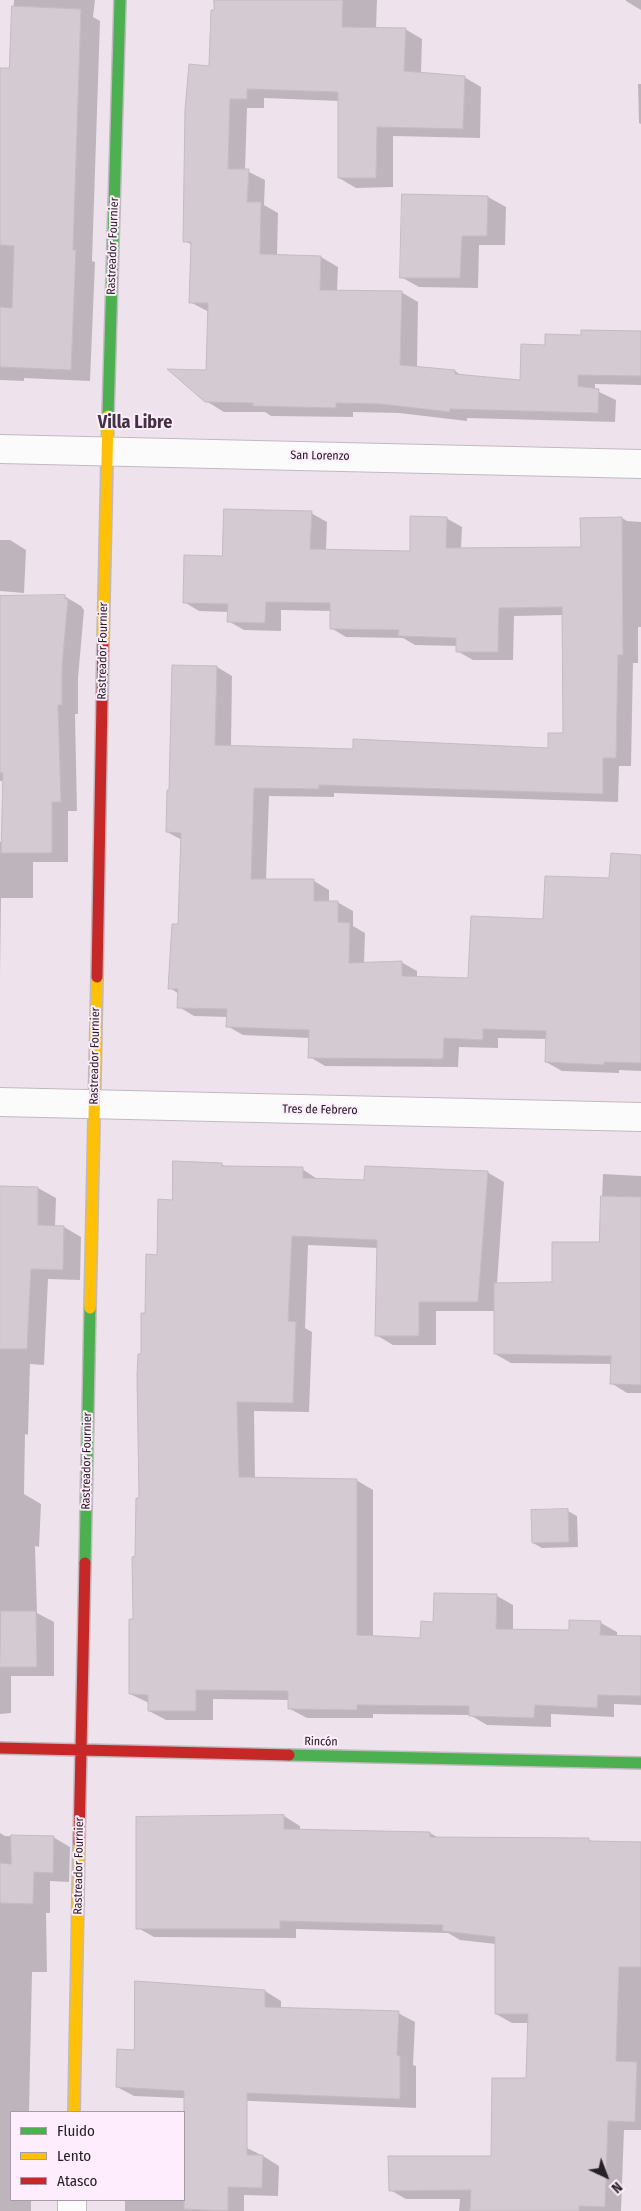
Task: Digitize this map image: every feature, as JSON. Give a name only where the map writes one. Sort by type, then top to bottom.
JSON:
[{"type":"street","name":"Rastreador Fournier","points":[[74,2111],[107,452],[120,0]]},
{"type":"street","name":"San Lorenzo","points":[[0,449],[641,464]]},
{"type":"street","name":"Tres de Febrero","points":[[0,1102],[641,1117]]},
{"type":"street","name":"Rincón","points":[[0,1748],[641,1763]]},
{"type":"building","points":[[214,0],[343,0],[342,27],[406,28],[404,71],[465,76],[463,129],[377,127],[376,178],[338,178],[338,92],[247,89],[247,99],[230,99],[228,169],[249,169],[247,202],[261,202],[260,254],[321,256],[320,290],[402,291],[400,365],[455,370],[455,374],[520,380],[521,344],[545,345],[545,334],[581,335],[581,330],[641,331],[641,376],[578,375],[578,386],[599,389],[598,413],[450,409],[450,412],[381,404],[336,403],[336,408],[253,406],[253,403],[205,402],[167,369],[206,370],[208,303],[189,303],[191,242],[183,242],[185,110],[189,64],[209,66],[211,10],[214,10]]},
{"type":"building","points":[[12,6],[81,9],[73,250],[76,250],[71,370],[0,367],[0,307],[12,308],[14,246],[0,245],[0,68],[9,68]]},
{"type":"building","points":[[402,194],[488,196],[487,236],[462,236],[460,278],[400,278]]},
{"type":"building","points":[[224,509],[312,511],[310,549],[410,551],[410,516],[447,517],[446,548],[581,547],[580,518],[622,517],[623,655],[618,655],[616,758],[603,758],[603,794],[319,785],[319,789],[254,788],[251,879],[314,879],[314,901],[338,901],[338,922],[350,923],[349,963],[402,961],[402,976],[468,978],[471,916],[543,919],[545,876],[609,878],[611,853],[641,855],[641,1063],[604,1062],[604,1065],[545,1062],[546,1031],[483,1029],[483,1040],[444,1038],[443,1059],[308,1058],[309,1030],[226,1027],[227,1009],[177,1008],[178,989],[168,989],[172,924],[178,924],[181,833],[166,832],[172,665],[217,666],[215,745],[353,749],[353,739],[548,748],[548,733],[563,733],[562,607],[499,608],[498,652],[456,652],[456,638],[398,636],[399,630],[330,629],[330,603],[266,602],[265,623],[227,622],[228,604],[183,603],[184,555],[222,556]]},
{"type":"building","points":[[65,595],[65,599],[68,599],[62,667],[62,705],[58,705],[61,802],[52,802],[52,853],[1,853],[3,773],[0,773],[0,596]]},
{"type":"building","points":[[173,1161],[222,1163],[222,1166],[303,1167],[303,1178],[364,1180],[365,1166],[488,1171],[478,1302],[419,1302],[419,1336],[375,1336],[377,1240],[292,1236],[288,1321],[296,1322],[293,1403],[237,1402],[239,1477],[357,1479],[357,1635],[420,1638],[421,1621],[433,1622],[434,1593],[497,1594],[496,1629],[569,1630],[569,1620],[601,1621],[600,1635],[641,1636],[641,1696],[598,1695],[597,1708],[535,1705],[534,1718],[469,1716],[469,1706],[357,1705],[357,1710],[288,1709],[288,1691],[196,1690],[196,1711],[148,1711],[148,1695],[129,1694],[129,1619],[133,1619],[132,1557],[135,1556],[136,1498],[139,1498],[137,1375],[138,1354],[141,1354],[141,1313],[145,1313],[146,1254],[157,1255],[158,1199],[172,1200]]},
{"type":"building","points":[[0,1186],[38,1187],[38,1225],[64,1226],[63,1270],[31,1269],[27,1349],[0,1349]]},
{"type":"building","points":[[601,1196],[641,1197],[641,1385],[610,1384],[611,1356],[494,1354],[494,1283],[552,1282],[552,1242],[599,1242]]},
{"type":"building","points":[[568,1509],[569,1542],[532,1543],[531,1510]]},
{"type":"building","points":[[1,1611],[36,1611],[37,1667],[0,1667]]},
{"type":"building","points":[[284,1815],[284,1829],[430,1832],[430,1837],[589,1838],[589,1841],[641,1842],[641,1967],[619,1967],[616,2061],[637,2062],[635,2122],[608,2121],[605,2207],[579,2206],[579,2211],[470,2211],[471,2190],[389,2191],[388,2156],[491,2156],[492,2078],[526,2078],[528,2014],[495,2014],[495,1937],[442,1931],[443,1925],[280,1921],[280,1929],[136,1929],[136,1817]]},
{"type":"building","points":[[11,1835],[54,1836],[53,1873],[34,1872],[33,1904],[0,1903],[0,1863],[11,1864]]},
{"type":"building","points":[[135,1981],[265,1990],[265,2007],[399,2011],[397,2055],[400,2056],[400,2099],[247,2093],[247,2155],[263,2155],[262,2188],[228,2187],[228,2211],[184,2209],[184,2091],[116,2087],[117,2049],[134,2050]]},
{"type":"traffic: fast","points":[[108,416],[120,0]]},
{"type":"traffic: fast","points":[[85,1563],[90,1308]]},
{"type":"traffic: fast","points":[[289,1755],[641,1763]]},
{"type":"traffic: slow","points":[[103,644],[108,416]]},
{"type":"traffic: slow","points":[[90,1308],[97,977]]},
{"type":"traffic: slow","points":[[74,2111],[79,1843]]},
{"type":"traffic: jam","points":[[97,977],[103,644]]},
{"type":"traffic: jam","points":[[79,1843],[85,1563]]},
{"type":"traffic: jam","points":[[0,1748],[289,1755]]},
{"type":"district","name":"Villa Libre","points":[[135,423]]}]
